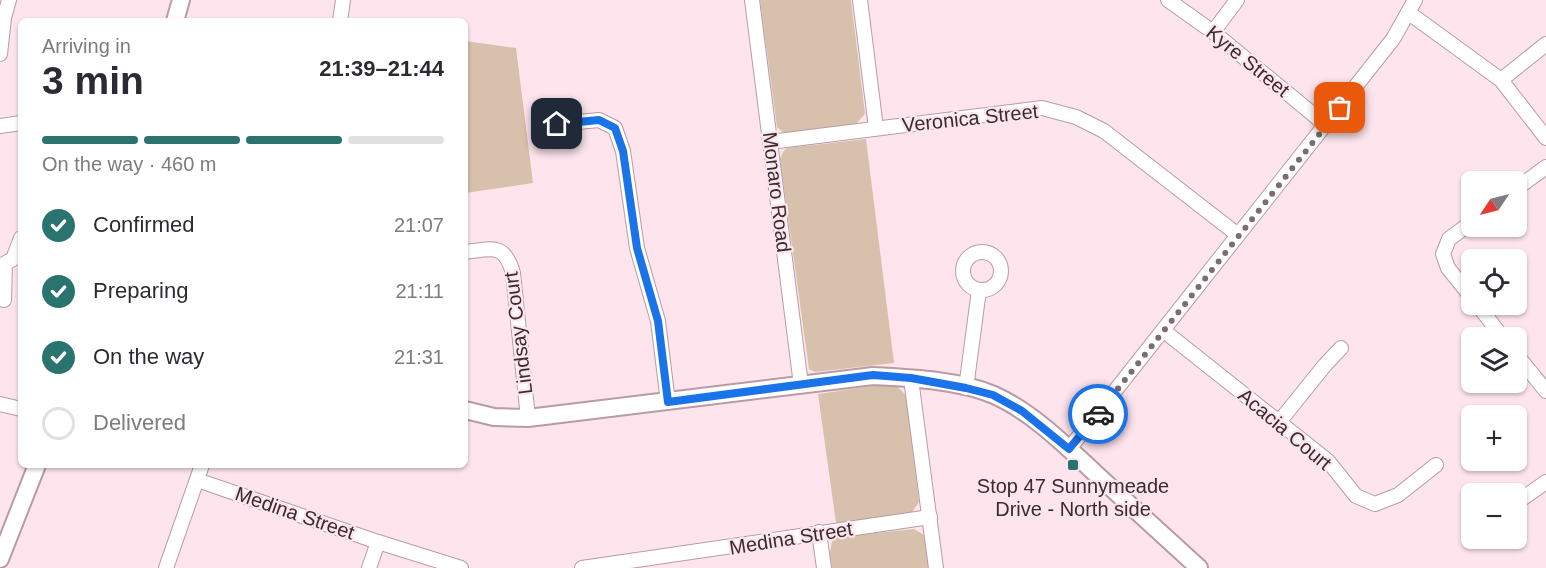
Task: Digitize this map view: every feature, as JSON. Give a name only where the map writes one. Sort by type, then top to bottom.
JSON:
[{"type":"street","points":[[0,54],[4,18],[9,0]]},
{"type":"street","points":[[176,18],[181,0]]},
{"type":"street","points":[[340,18],[343,0]]},
{"type":"street","name":"Monaro Road","points":[[752,0],[801,385]]},
{"type":"street","points":[[860,0],[876,128]]},
{"type":"street","name":"Kyre Street","points":[[1168,0],[1213,32],[1326,124]]},
{"type":"street","points":[[1213,32],[1237,0]]},
{"type":"street","points":[[1069,449],[1393,39],[1415,0]]},
{"type":"street","points":[[1409,13],[1501,80],[1546,138]]},
{"type":"street","points":[[1501,80],[1546,44]]},
{"type":"street","name":"Veronica Street","points":[[770,142],[1042,108],[1076,117],[1104,131],[1238,236]]},
{"type":"street","points":[[557,124],[599,120],[615,128],[623,151],[637,248],[658,321],[668,402]]},
{"type":"street","points":[[0,126],[18,123]]},
{"type":"street","points":[[1527,181],[1546,167]]},
{"type":"street","points":[[1461,230],[1449,239],[1443,254],[1448,268],[1461,284]]},
{"type":"street","points":[[4,300],[2,265],[13,259],[18,246]]},
{"type":"street","name":"Lindsay Court","points":[[468,252],[497,250],[506,254],[510,262],[528,418]]},
{"type":"street","points":[[966,388],[979,290]]},
{"type":"street","points":[[1485,315],[1495,327]]},
{"type":"street","name":"Acacia Court","points":[[1164,331],[1328,461],[1356,496],[1375,504],[1398,495],[1436,465]]},
{"type":"street","points":[[1279,422],[1325,364],[1341,348]]},
{"type":"street","points":[[1527,368],[1546,391]]},
{"type":"street","points":[[468,411],[494,417],[528,418],[873,375],[911,378],[966,388],[993,395],[1022,411],[1069,449],[1199,568]]},
{"type":"street","points":[[911,378],[936,568]]},
{"type":"street","points":[[0,404],[18,408]]},
{"type":"street","points":[[0,559],[36,468]]},
{"type":"street","points":[[166,568],[201,468]]},
{"type":"street","name":"Medina Street","points":[[197,480],[461,568]]},
{"type":"street","points":[[1527,496],[1546,482]]},
{"type":"street","name":"Medina Street","points":[[582,568],[680,562],[819,532],[930,518]]},
{"type":"street","points":[[819,532],[824,568]]},
{"type":"street","points":[[369,568],[378,542]]},
{"type":"shaded area","points":[[760,0],[851,0],[865,114],[856,124],[784,133],[777,127]]},
{"type":"shaded area","points":[[468,41],[516,48],[533,183],[468,193]]},
{"type":"shaded area","points":[[866,139],[894,363],[815,372],[809,369],[780,159],[787,148]]},
{"type":"shaded area","points":[[893,383],[906,395],[919,502],[910,515],[836,523],[818,394]]},
{"type":"shaded area","points":[[914,529],[924,535],[929,568],[832,568],[830,553],[832,541],[838,537]]},
{"type":"way so far","points":[[1098,414],[1340,108]]},
{"type":"place","name":"Stop 47 Sunnymeade Drive - North side","points":[[1073,465]]},
{"type":"route","points":[[557,124],[599,120],[615,128],[623,151],[637,248],[658,321],[668,402],[873,375],[911,378],[945,383],[993,395],[1022,411],[1069,449],[1098,414]]}]
